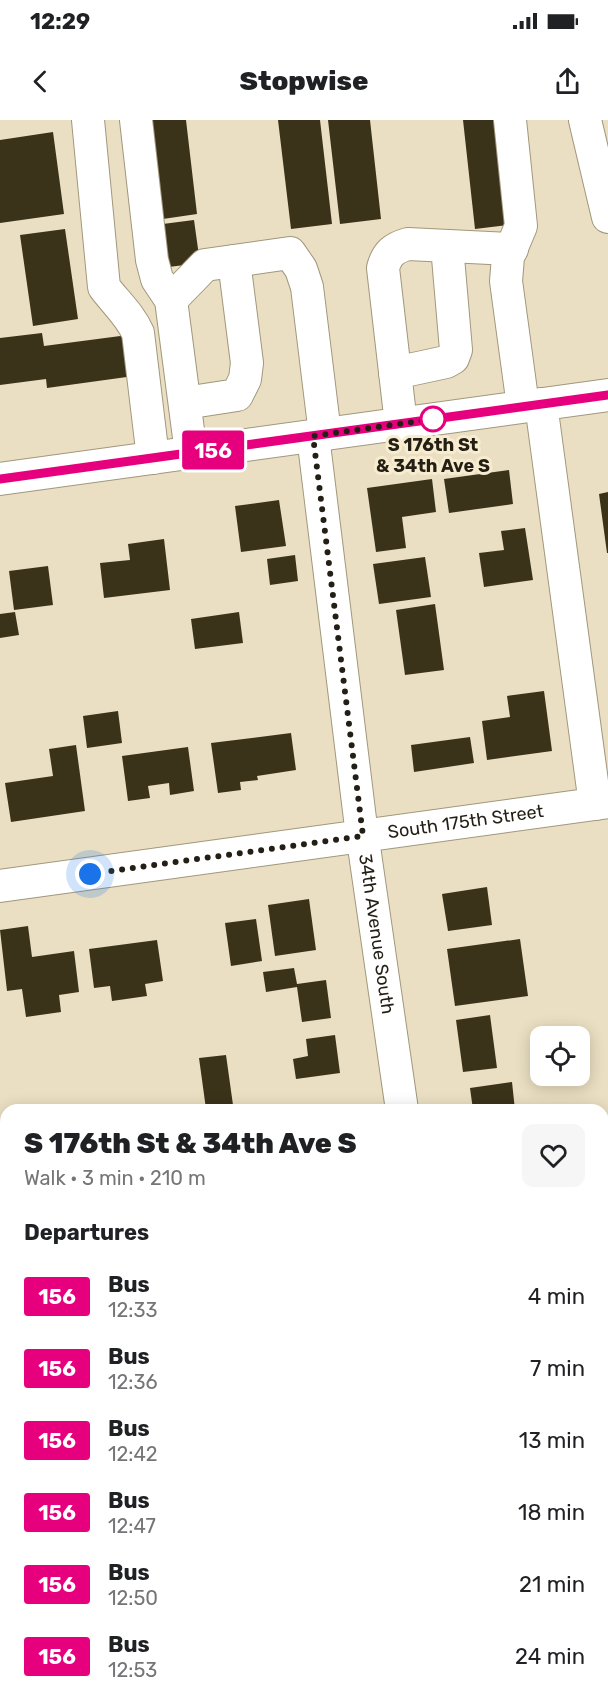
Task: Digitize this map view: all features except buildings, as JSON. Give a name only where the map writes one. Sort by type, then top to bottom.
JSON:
[{"type":"street","points":[[88,120],[104,287],[117,305],[131,317],[138,333],[153,458]]},
{"type":"street","points":[[136,120],[152,260],[157,279],[171,300],[191,453]]},
{"type":"street","points":[[510,120],[521,226],[506,268],[506,281],[532,405],[601,803]]},
{"type":"street","points":[[585,120],[608,217]]},
{"type":"street","points":[[400,424],[383,268],[386,259],[397,247],[408,244],[512,249]]},
{"type":"street","points":[[395,373],[446,362],[453,358],[456,350],[447,246]]},
{"type":"street","name":"34th Avenue South","points":[[234,261],[290,253],[301,269],[307,287],[319,435],[363,836],[401,1104]]},
{"type":"street","points":[[171,300],[205,265],[234,261],[247,363],[245,379],[237,395],[184,403]]},
{"type":"street","points":[[0,479],[608,394]]},
{"type":"street","name":"South 175th Street","points":[[0,886],[601,803]]},
{"type":"bus line","name":"156","points":[[0,479],[608,395]]},
{"type":"place","name":"S 176th St & 34th Ave S","points":[[433,419]]},
{"type":"route","points":[[90,874],[363,836],[313,436],[441,418],[433,419]]}]
